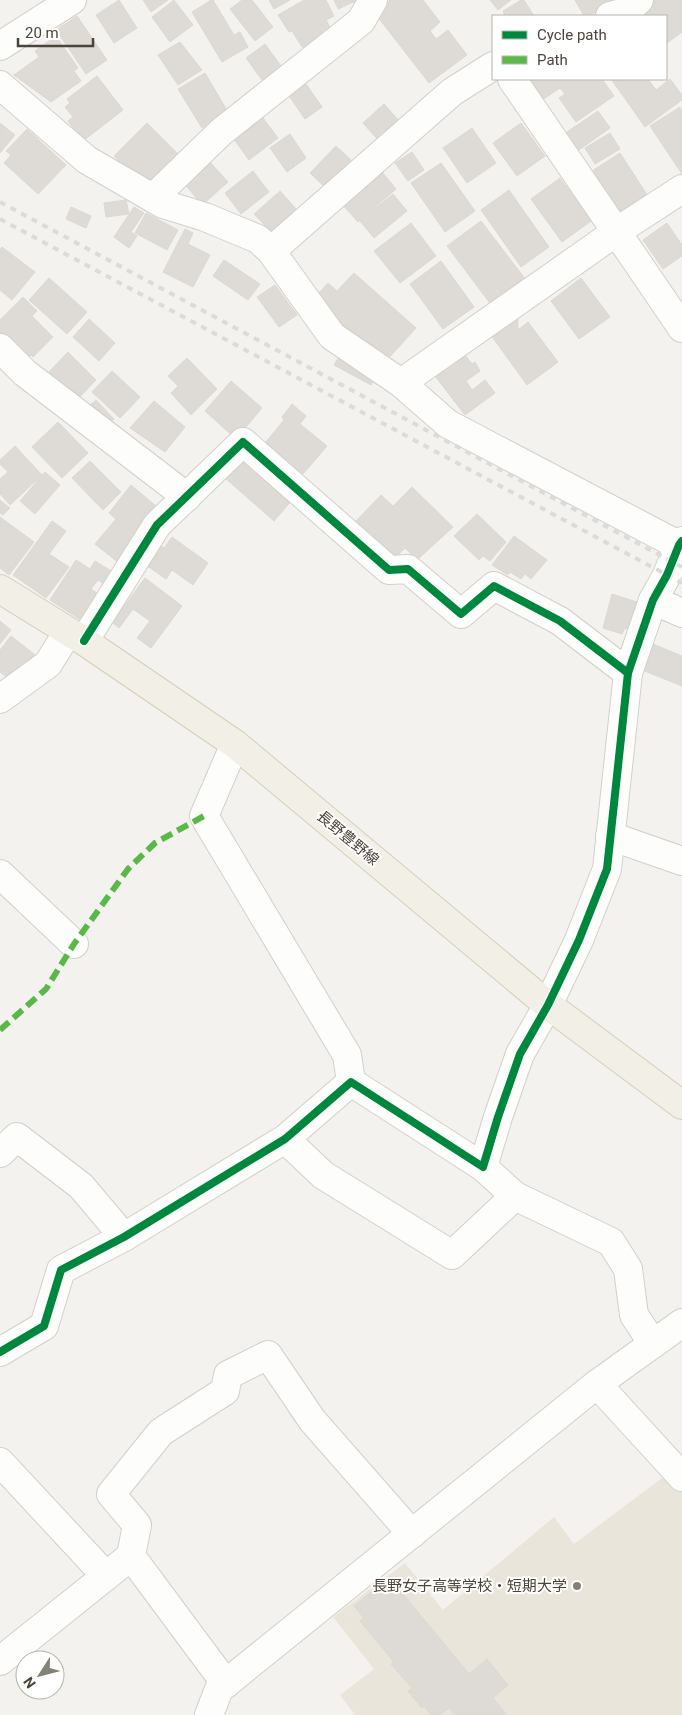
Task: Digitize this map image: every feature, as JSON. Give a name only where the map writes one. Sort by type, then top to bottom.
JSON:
[{"type":"main road","name":"長野豊野線","points":[[0,589],[76,636],[235,744],[548,1005],[682,1105]]},
{"type":"street","points":[[0,46],[72,0]]},
{"type":"street","points":[[152,198],[221,132],[361,20],[373,0]]},
{"type":"street","points":[[614,15],[626,12],[639,0]]},
{"type":"street","points":[[271,251],[452,92],[492,67]]},
{"type":"street","points":[[513,80],[682,328]]},
{"type":"street","points":[[0,85],[87,160],[163,204],[205,217],[258,238],[271,251],[332,336],[401,383],[448,424],[681,544],[653,600],[628,673],[607,869],[579,940],[548,1005],[520,1054],[483,1168]]},
{"type":"street","points":[[401,383],[616,232],[682,189]]},
{"type":"street","points":[[0,348],[24,372],[187,496]]},
{"type":"street","points":[[0,699],[48,664],[76,636],[157,525],[243,442],[389,570],[408,569],[461,614],[494,586],[560,621],[628,673]]},
{"type":"street","points":[[653,600],[682,613]]},
{"type":"street","points":[[235,744],[204,816],[347,1055],[351,1082],[483,1168],[515,1196],[611,1242],[628,1269],[634,1315],[653,1344]]},
{"type":"street","points":[[610,836],[682,861]]},
{"type":"street","points":[[0,874],[74,944]]},
{"type":"street","points":[[0,1352],[44,1326],[61,1270],[124,1237],[285,1139],[351,1082]]},
{"type":"street","points":[[285,1139],[323,1175],[452,1255],[515,1196]]},
{"type":"street","points":[[8,1145],[81,1186],[124,1237]]},
{"type":"street","points":[[209,1715],[219,1689],[597,1384],[682,1324]]},
{"type":"street","points":[[0,1662],[131,1556],[137,1525],[111,1494],[161,1432],[225,1391],[228,1376],[268,1355],[312,1420],[412,1534]]},
{"type":"street","points":[[597,1384],[682,1477]]},
{"type":"street","points":[[0,1462],[106,1576]]},
{"type":"street","points":[[131,1556],[226,1684]]},
{"type":"shaded area","name":"長野女子高等学校・短期大学","points":[[666,1475],[682,1492],[682,1715],[355,1715],[340,1695],[374,1669],[333,1617],[405,1563],[443,1610],[554,1517],[574,1544]]},
{"type":"building","points":[[119,0],[137,28],[114,43],[96,15]]},
{"type":"building","points":[[143,0],[168,0],[151,12]]},
{"type":"building","points":[[174,0],[193,25],[170,42],[152,17]]},
{"type":"building","points":[[213,0],[234,35],[240,32],[248,47],[222,62],[192,12]]},
{"type":"building","points":[[242,0],[252,0],[273,27],[255,41],[230,9]]},
{"type":"building","points":[[269,0],[290,0],[274,9]]},
{"type":"building","points":[[304,0],[326,0],[334,16],[326,20],[335,37],[314,49],[302,47],[292,31],[289,32],[278,15]]},
{"type":"building","points":[[334,0],[358,0],[338,9]]},
{"type":"building","points":[[390,0],[423,0],[440,22],[430,31],[436,39],[448,30],[467,55],[429,83],[374,12]]},
{"type":"building","points":[[490,0],[511,0],[498,10]]},
{"type":"building","points":[[524,0],[533,15],[505,15],[503,11]]},
{"type":"building","points":[[575,0],[625,0],[590,15],[583,15]]},
{"type":"building","points":[[647,0],[682,0],[682,32],[667,43],[667,15],[642,15],[637,8]]},
{"type":"building","points":[[77,16],[107,60],[86,74],[56,30]]},
{"type":"building","points":[[56,36],[78,68],[74,71],[81,81],[51,102],[14,75],[39,57],[35,51]]},
{"type":"building","points":[[180,42],[202,70],[178,85],[158,55]]},
{"type":"building","points":[[265,44],[281,66],[262,80],[246,58]]},
{"type":"building","points":[[205,73],[228,112],[202,128],[178,89]]},
{"type":"building","points":[[97,76],[123,110],[83,141],[68,121],[73,117],[65,107],[70,103],[67,99]]},
{"type":"building","points":[[670,79],[682,95],[682,100],[645,127],[612,80],[649,80],[656,90]]},
{"type":"building","points":[[528,80],[603,80],[614,96],[576,122],[559,98],[565,94],[560,88],[542,100]]},
{"type":"building","points":[[304,81],[322,107],[305,119],[287,93]]},
{"type":"building","points":[[384,104],[400,122],[379,141],[363,123]]},
{"type":"building","points":[[680,107],[682,111],[682,174],[650,126]]},
{"type":"building","points":[[598,111],[610,128],[576,152],[564,134]]},
{"type":"building","points":[[260,114],[278,138],[249,160],[231,135]]},
{"type":"building","points":[[0,123],[15,135],[0,153]]},
{"type":"building","points":[[147,123],[179,155],[146,188],[114,156]]},
{"type":"building","points":[[521,123],[545,156],[517,176],[493,143]]},
{"type":"building","points":[[472,128],[496,163],[467,183],[443,148]]},
{"type":"building","points":[[27,129],[66,165],[38,194],[4,163],[11,155],[6,151]]},
{"type":"building","points":[[610,133],[620,149],[595,164],[585,148]]},
{"type":"building","points":[[290,134],[306,158],[287,172],[270,148]]},
{"type":"building","points":[[336,146],[351,160],[326,188],[310,173]]},
{"type":"building","points":[[412,152],[424,170],[408,181],[395,163]]},
{"type":"building","points":[[620,153],[653,204],[618,226],[584,176]]},
{"type":"building","points":[[209,161],[228,182],[202,205],[184,183]]},
{"type":"building","points":[[441,163],[475,211],[445,232],[411,183]]},
{"type":"building","points":[[253,171],[269,192],[241,214],[225,193]]},
{"type":"building","points":[[381,171],[396,189],[358,222],[342,204]]},
{"type":"building","points":[[560,178],[591,221],[562,242],[531,199]]},
{"type":"building","points":[[509,190],[549,247],[521,267],[481,210]]},
{"type":"building","points":[[280,191],[297,210],[272,233],[254,214]]},
{"type":"building","points":[[393,194],[407,211],[374,238],[360,221]]},
{"type":"building","points":[[126,200],[129,214],[106,217],[104,203]]},
{"type":"building","points":[[71,207],[91,216],[86,228],[66,219]]},
{"type":"building","points":[[134,207],[144,213],[131,232],[137,236],[129,248],[114,237]]},
{"type":"building","points":[[146,213],[178,230],[167,250],[135,233]]},
{"type":"building","points":[[481,221],[526,280],[492,306],[447,246]]},
{"type":"building","points":[[411,223],[436,256],[400,283],[374,251]]},
{"type":"building","points":[[667,223],[682,245],[682,256],[663,269],[643,240]]},
{"type":"building","points":[[185,229],[193,233],[188,244],[210,255],[193,287],[163,272]]},
{"type":"building","points":[[2,247],[35,272],[12,300],[0,290],[0,250]]},
{"type":"building","points":[[224,260],[260,284],[248,300],[213,276]]},
{"type":"building","points":[[441,261],[474,307],[443,329],[410,284]]},
{"type":"building","points":[[354,273],[416,328],[386,361],[369,352],[312,301],[328,283],[337,291]]},
{"type":"building","points":[[49,278],[87,312],[67,334],[29,300]]},
{"type":"building","points":[[581,278],[610,317],[579,339],[551,301]]},
{"type":"building","points":[[275,285],[297,315],[279,327],[257,297]]},
{"type":"building","points":[[23,297],[37,311],[32,316],[53,337],[33,357],[31,355],[25,361],[0,336],[0,320]]},
{"type":"building","points":[[518,310],[518,330],[528,322],[558,362],[527,385],[488,331]]},
{"type":"building","points":[[89,319],[115,343],[99,361],[73,337]]},
{"type":"building","points":[[461,350],[472,364],[475,362],[480,371],[466,381],[472,390],[485,380],[495,393],[465,415],[432,372]]},
{"type":"building","points":[[68,352],[96,380],[75,402],[47,374]]},
{"type":"building","points":[[341,353],[377,374],[371,385],[334,365]]},
{"type":"building","points":[[187,358],[217,389],[191,415],[171,393],[178,386],[168,376]]},
{"type":"building","points":[[112,371],[140,397],[120,418],[92,392]]},
{"type":"building","points":[[231,381],[262,408],[236,439],[205,411]]},
{"type":"building","points":[[96,400],[114,419],[108,425],[89,406]]},
{"type":"building","points":[[154,401],[185,427],[165,452],[130,428]]},
{"type":"building","points":[[292,404],[306,416],[300,424],[327,446],[303,474],[265,443],[284,420],[282,417]]},
{"type":"building","points":[[58,422],[88,453],[62,478],[32,447]]},
{"type":"building","points":[[15,446],[42,475],[10,505],[0,494],[0,479],[8,472],[0,464],[0,460]]},
{"type":"building","points":[[243,454],[294,498],[274,521],[224,477]]},
{"type":"building","points":[[90,461],[121,492],[103,510],[72,478]]},
{"type":"building","points":[[45,472],[60,485],[35,514],[20,501]]},
{"type":"building","points":[[131,485],[161,510],[119,563],[95,544],[116,519],[109,513]]},
{"type":"building","points":[[412,487],[453,527],[417,560],[405,548],[394,559],[355,522],[381,495],[393,506]]},
{"type":"building","points":[[0,500],[10,508],[3,515],[0,513]]},
{"type":"building","points":[[477,514],[506,542],[490,561],[483,556],[479,560],[454,536]]},
{"type":"building","points":[[0,517],[34,542],[9,575],[0,568]]},
{"type":"building","points":[[52,521],[66,531],[49,554],[69,567],[46,598],[13,575]]},
{"type":"building","points":[[514,536],[547,560],[531,579],[525,574],[521,579],[510,572],[508,575],[492,565]]},
{"type":"building","points":[[172,537],[208,563],[193,585],[172,570],[166,579],[146,565],[160,545],[164,548]]},
{"type":"building","points":[[76,560],[90,569],[95,561],[116,574],[108,587],[98,580],[91,589],[104,598],[87,624],[50,600]]},
{"type":"building","points":[[145,578],[182,606],[151,648],[137,638],[150,621],[133,609],[119,628],[112,622]]},
{"type":"building","points":[[612,594],[640,603],[632,631],[625,628],[622,634],[603,628]]},
{"type":"building","points":[[0,621],[11,630],[0,644]]},
{"type":"building","points":[[11,636],[39,658],[17,686],[0,672],[0,650]]},
{"type":"building","points":[[653,644],[682,656],[682,686],[642,670]]},
{"type":"building","points":[[389,1577],[469,1674],[487,1659],[508,1685],[493,1698],[507,1715],[455,1715],[449,1708],[440,1715],[431,1715],[424,1706],[422,1708],[408,1691],[412,1688],[391,1664],[394,1662],[360,1621],[364,1618],[354,1606]]},
{"type":"railway","points":[[0,202],[682,567]]},
{"type":"railway","points":[[0,219],[682,583]]},
{"type":"marked path","points":[[0,1030],[46,989],[74,944],[128,869],[155,843],[204,816]]},
{"type":"cycle path","points":[[84,641],[157,525],[243,442],[389,570],[408,569],[461,614],[494,586],[560,621],[628,673]]},
{"type":"cycle path","points":[[0,1352],[44,1326],[61,1270],[124,1237],[285,1139],[351,1082],[483,1167],[520,1054],[548,1005],[579,940],[607,869],[628,673],[653,600],[667,575],[682,541]]},
{"type":"place","name":"長野女子高等学校・短期大学","points":[[577,1586]]}]
